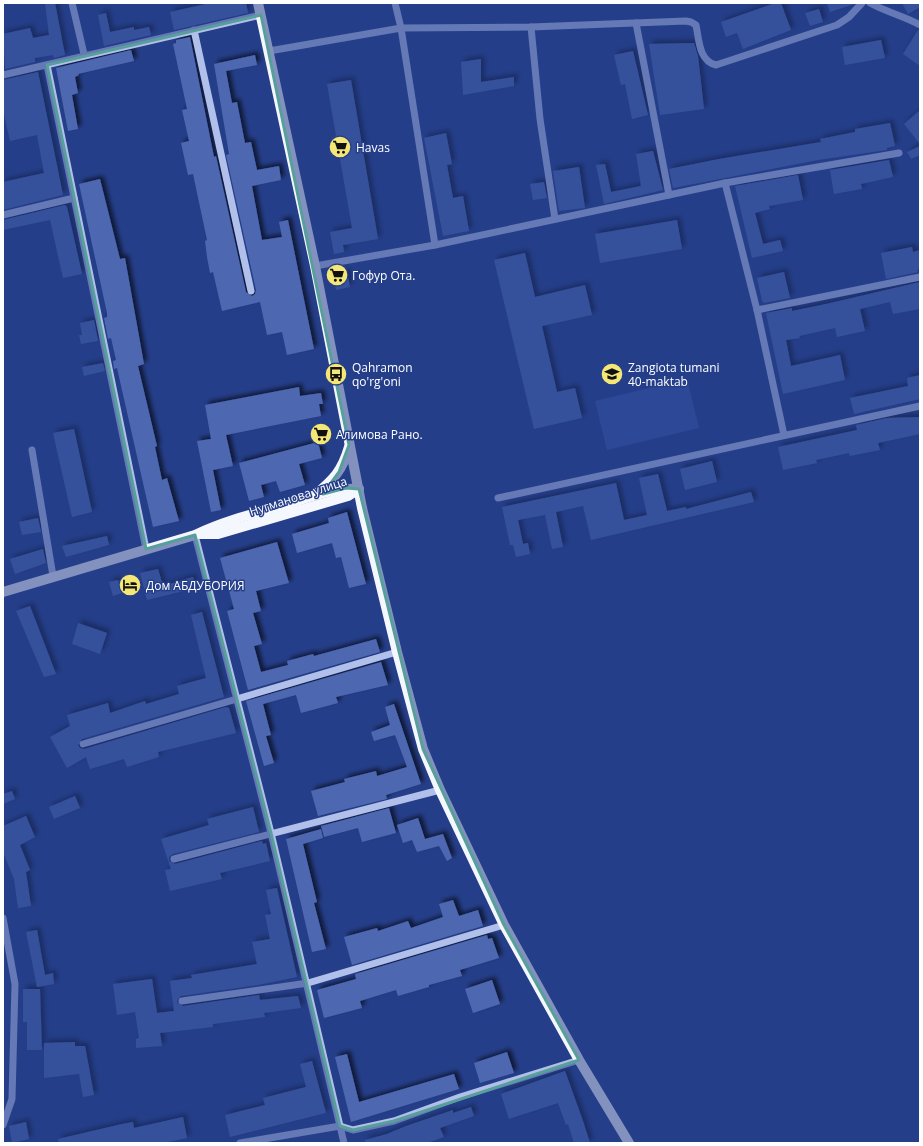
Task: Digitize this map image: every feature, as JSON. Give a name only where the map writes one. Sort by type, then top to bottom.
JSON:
[{"type":"main road","points":[[258,3],[315,266],[349,445],[397,652],[423,749],[440,790],[504,925],[580,1060],[629,1143]]},
{"type":"main road","points":[[312,497],[327,485],[339,472],[344,462],[349,445]]},
{"type":"main road","name":"Нугманова улица","points":[[3,592],[195,535],[215,525],[346,488],[359,489]]},
{"type":"main road","name":"Нугманова улица","points":[[195,535],[218,534],[348,496],[359,489]]},
{"type":"street","points":[[72,3],[84,54]]},
{"type":"street","points":[[395,3],[401,28],[436,245]]},
{"type":"street","points":[[269,51],[401,28],[532,27],[691,22],[696,25],[704,58],[708,63],[716,65],[837,25],[849,17],[862,3]]},
{"type":"street","points":[[870,3],[883,11],[919,24]]},
{"type":"street","points":[[3,74],[47,65],[84,54],[261,15]]},
{"type":"street","points":[[636,23],[669,195]]},
{"type":"street","points":[[532,27],[540,119],[555,219]]},
{"type":"street","points":[[194,30],[251,291]]},
{"type":"street","points":[[47,65],[146,549]]},
{"type":"street","points":[[315,266],[436,245],[724,183],[899,153]]},
{"type":"street","points":[[724,183],[757,310],[784,435]]},
{"type":"street","points":[[3,215],[74,198]]},
{"type":"street","points":[[757,310],[920,277]]},
{"type":"street","points":[[498,498],[920,406]]},
{"type":"street","points":[[32,450],[53,576]]},
{"type":"street","points":[[195,535],[308,983],[344,1143]]},
{"type":"street","points":[[83,744],[397,652]]},
{"type":"street","points":[[174,858],[440,790]]},
{"type":"street","points":[[3,918],[15,984],[12,1099],[3,1125]]},
{"type":"street","points":[[182,1001],[308,983],[504,925]]},
{"type":"street","points":[[240,1143],[340,1126],[354,1130],[394,1121],[460,1097],[580,1060]]},
{"type":"highlighted area","points":[[261,15],[349,445],[339,472],[323,494],[346,488],[359,489],[423,749],[504,925],[579,1060],[394,1121],[353,1130],[340,1126],[271,833],[195,535],[146,549],[47,65]]},
{"type":"shaded area","points":[[687,379],[699,428],[607,450],[595,401]]},
{"type":"building","points":[[45,3],[55,3],[65,55],[54,58],[53,55],[35,58],[35,62],[5,69],[3,34],[30,28],[33,38],[49,35]]},
{"type":"building","points":[[210,3],[246,3],[248,13],[174,30],[170,12]]},
{"type":"building","points":[[775,3],[781,3],[791,30],[743,49],[737,33],[726,37],[721,22]]},
{"type":"building","points":[[827,3],[854,3],[854,4],[830,12]]},
{"type":"building","points":[[902,3],[920,3],[920,7],[908,14]]},
{"type":"building","points":[[819,9],[823,22],[810,26],[805,13]]},
{"type":"building","points":[[106,13],[110,32],[134,27],[134,30],[149,27],[151,35],[104,46],[98,15]]},
{"type":"building","points":[[918,30],[920,30],[920,66],[903,54]]},
{"type":"building","points":[[190,37],[214,157],[216,156],[246,292],[252,296],[255,294],[256,290],[226,155],[229,154],[214,64],[255,55],[257,65],[226,71],[232,103],[237,102],[245,143],[251,142],[257,170],[279,166],[281,180],[252,186],[262,240],[282,237],[279,222],[288,220],[314,349],[287,355],[282,332],[267,335],[260,302],[222,311],[213,272],[210,273],[205,241],[207,240],[193,174],[188,175],[181,143],[189,141],[182,110],[187,109],[173,44],[176,43],[176,40]]},
{"type":"building","points":[[881,40],[885,58],[845,65],[842,47]]},
{"type":"building","points":[[694,43],[698,56],[704,109],[660,115],[649,44]]},
{"type":"building","points":[[131,50],[134,61],[78,74],[79,75],[75,77],[78,93],[72,95],[78,129],[68,131],[56,68]]},
{"type":"building","points":[[633,51],[648,115],[632,119],[625,84],[621,85],[614,55]]},
{"type":"building","points":[[481,59],[481,82],[514,77],[514,86],[463,95],[461,62]]},
{"type":"building","points":[[38,72],[63,195],[3,210],[3,182],[44,173],[37,135],[10,141],[3,110],[3,80]]},
{"type":"building","points":[[351,80],[378,239],[343,245],[344,252],[334,254],[330,232],[352,228],[327,84]]},
{"type":"building","points":[[920,110],[920,144],[904,124]]},
{"type":"building","points":[[890,123],[895,146],[887,148],[887,150],[818,160],[673,188],[669,169],[821,142],[820,139],[855,132],[855,129]]},
{"type":"building","points":[[446,133],[452,164],[447,165],[453,198],[463,196],[469,231],[443,236],[424,138]]},
{"type":"building","points":[[920,146],[920,155],[911,159],[907,152]]},
{"type":"building","points":[[653,151],[663,190],[604,204],[596,165],[605,164],[611,192],[641,186],[636,154]]},
{"type":"building","points":[[889,160],[893,177],[861,184],[862,189],[834,194],[830,170]]},
{"type":"building","points":[[579,167],[585,208],[559,211],[553,171]]},
{"type":"building","points":[[798,175],[803,200],[769,206],[770,209],[755,213],[763,244],[780,240],[783,251],[752,258],[735,186]]},
{"type":"building","points":[[100,179],[120,259],[125,258],[144,364],[138,366],[157,446],[155,447],[162,480],[167,478],[179,521],[153,527],[117,368],[114,369],[113,361],[116,360],[111,338],[108,339],[104,318],[107,317],[107,313],[79,184]]},
{"type":"building","points":[[544,182],[547,198],[533,200],[530,184]]},
{"type":"building","points":[[65,205],[67,207],[82,274],[63,278],[50,220],[3,230],[3,220]]},
{"type":"building","points":[[677,220],[682,249],[600,263],[595,234]]},
{"type":"building","points":[[912,247],[913,252],[920,250],[920,269],[917,270],[918,272],[886,279],[881,253]]},
{"type":"building","points":[[525,253],[535,297],[585,285],[592,315],[542,326],[557,392],[575,388],[582,418],[534,429],[494,260]]},
{"type":"building","points":[[347,272],[350,287],[336,290],[333,275]]},
{"type":"building","points":[[784,272],[790,298],[764,303],[762,301],[757,278]]},
{"type":"building","points":[[920,282],[920,309],[893,314],[890,302],[860,309],[865,331],[837,337],[835,328],[799,336],[800,338],[786,340],[791,366],[840,355],[845,380],[783,394],[766,313],[792,308],[792,311]]},
{"type":"building","points":[[94,320],[98,341],[81,344],[79,335],[82,335],[80,323]]},
{"type":"building","points":[[103,363],[105,371],[84,376],[82,367]]},
{"type":"building","points":[[920,375],[920,399],[854,414],[850,398],[908,386],[907,378]]},
{"type":"building","points":[[299,387],[300,396],[321,393],[323,404],[319,404],[321,416],[226,435],[233,466],[213,470],[221,510],[211,512],[197,441],[211,439],[205,405]]},
{"type":"building","points":[[920,417],[920,434],[878,443],[880,450],[850,456],[849,453],[816,460],[817,463],[783,470],[778,447],[857,430],[856,425],[887,418]]},
{"type":"building","points":[[74,429],[92,512],[72,517],[53,433]]},
{"type":"building","points":[[318,442],[322,458],[299,464],[305,485],[280,492],[276,481],[261,485],[264,497],[249,501],[239,463]]},
{"type":"building","points":[[712,461],[717,482],[685,490],[680,469]]},
{"type":"building","points":[[658,474],[667,511],[686,507],[686,509],[751,492],[754,502],[591,540],[583,506],[556,512],[563,547],[552,549],[545,515],[518,520],[523,544],[528,543],[530,554],[516,557],[513,545],[510,545],[502,507],[616,483],[624,520],[647,515],[639,478]]},
{"type":"building","points":[[347,512],[366,584],[349,588],[341,557],[336,558],[332,543],[297,553],[292,534],[329,523],[328,518]]},
{"type":"building","points":[[38,518],[41,532],[22,535],[19,522]]},
{"type":"building","points":[[107,536],[109,545],[66,557],[62,546]]},
{"type":"building","points":[[277,542],[289,583],[256,591],[261,611],[253,613],[262,644],[254,646],[261,672],[288,665],[287,661],[313,654],[314,656],[376,639],[380,652],[248,690],[227,611],[234,609],[220,558]]},
{"type":"building","points":[[43,549],[46,563],[15,574],[10,559]]},
{"type":"building","points":[[158,569],[163,586],[193,577],[196,588],[147,600],[140,573]]},
{"type":"building","points":[[118,580],[122,593],[113,596],[109,582]]},
{"type":"building","points":[[30,606],[56,674],[44,677],[16,611]]},
{"type":"building","points":[[202,612],[224,697],[82,739],[78,745],[80,748],[84,749],[226,707],[229,708],[236,733],[158,752],[159,757],[127,767],[124,759],[90,769],[86,757],[67,768],[50,737],[70,726],[67,715],[108,703],[110,713],[145,701],[146,704],[179,694],[177,686],[206,678],[191,615]]},
{"type":"building","points":[[78,623],[107,633],[100,654],[72,644]]},
{"type":"building","points":[[381,662],[388,685],[336,697],[338,703],[301,713],[296,695],[263,704],[271,735],[266,736],[274,763],[264,766],[246,701]]},
{"type":"building","points":[[394,704],[421,784],[386,795],[387,799],[318,816],[311,791],[345,782],[344,779],[376,771],[377,776],[407,767],[395,735],[374,741],[371,732],[390,725],[385,707]]},
{"type":"building","points":[[12,791],[15,799],[3,804],[3,794]]},
{"type":"building","points":[[75,796],[80,808],[54,819],[49,807]]},
{"type":"building","points":[[253,807],[259,832],[173,854],[169,857],[169,861],[175,864],[262,841],[263,844],[266,843],[270,861],[220,873],[222,879],[170,891],[165,870],[171,869],[161,839],[209,825],[207,819]]},
{"type":"building","points":[[389,808],[396,833],[362,842],[358,828],[324,837],[321,826]]},
{"type":"building","points":[[26,816],[35,837],[20,845],[30,870],[26,872],[31,906],[18,908],[14,879],[3,852],[3,826]]},
{"type":"building","points":[[418,818],[425,839],[443,834],[452,858],[447,861],[439,846],[417,852],[412,840],[403,843],[397,825]]},
{"type":"building","points":[[321,829],[323,838],[303,844],[317,902],[314,903],[326,949],[312,952],[286,839]]},
{"type":"building","points":[[277,888],[297,977],[258,985],[181,996],[177,1002],[183,1006],[259,995],[260,1000],[298,996],[301,1008],[264,1013],[265,1017],[213,1024],[213,1027],[160,1033],[162,1046],[136,1048],[136,1039],[139,1038],[135,1012],[117,1015],[113,984],[152,979],[157,1013],[174,1011],[170,981],[192,978],[191,975],[257,964],[252,942],[270,939],[265,915],[271,914],[266,890]]},
{"type":"building","points":[[453,900],[459,916],[478,910],[483,926],[352,965],[344,937],[377,928],[378,931],[408,921],[411,928],[443,917],[439,904]]},
{"type":"building","points":[[37,930],[45,975],[53,973],[54,984],[37,987],[26,932]]},
{"type":"building","points":[[487,935],[488,939],[492,938],[499,958],[460,970],[462,976],[429,985],[429,987],[398,996],[396,990],[360,1001],[362,1008],[324,1018],[317,990],[356,979],[355,974]]},
{"type":"building","points":[[492,980],[500,1004],[473,1013],[465,989]]},
{"type":"building","points":[[23,989],[40,989],[42,1050],[27,1050],[27,1022],[23,1022]]},
{"type":"building","points":[[75,1042],[75,1046],[85,1046],[94,1095],[83,1097],[79,1074],[44,1078],[44,1043]]},
{"type":"building","points":[[507,1052],[514,1073],[480,1083],[474,1063]]},
{"type":"building","points":[[347,1054],[359,1102],[454,1074],[459,1089],[351,1122],[335,1057]]},
{"type":"building","points":[[312,1061],[326,1113],[230,1137],[225,1115],[265,1105],[263,1098],[306,1087],[300,1064]]},
{"type":"building","points":[[565,1071],[590,1143],[574,1143],[568,1124],[566,1125],[558,1103],[509,1119],[501,1094]]},
{"type":"building","points":[[471,1107],[474,1116],[440,1128],[444,1137],[427,1143],[365,1143],[365,1140],[387,1134],[453,1110],[453,1113]]},
{"type":"building","points":[[183,1117],[187,1138],[164,1143],[59,1143],[58,1139],[133,1122],[134,1128]]},
{"type":"building","points":[[26,1122],[29,1139],[12,1143],[9,1126]]},
{"type":"place","name":"Havas","points":[[340,147]]},
{"type":"place","name":"Гофур Ота.","points":[[337,275]]},
{"type":"place","name":"Qahramon qo'rg'oni","points":[[336,374]]},
{"type":"place","name":"Zangiota tumani 40-maktab","points":[[612,374]]},
{"type":"place","name":"Алимова Рано.","points":[[321,434]]},
{"type":"place","name":"Дом АБДУБОРИЯ","points":[[130,585]]}]
